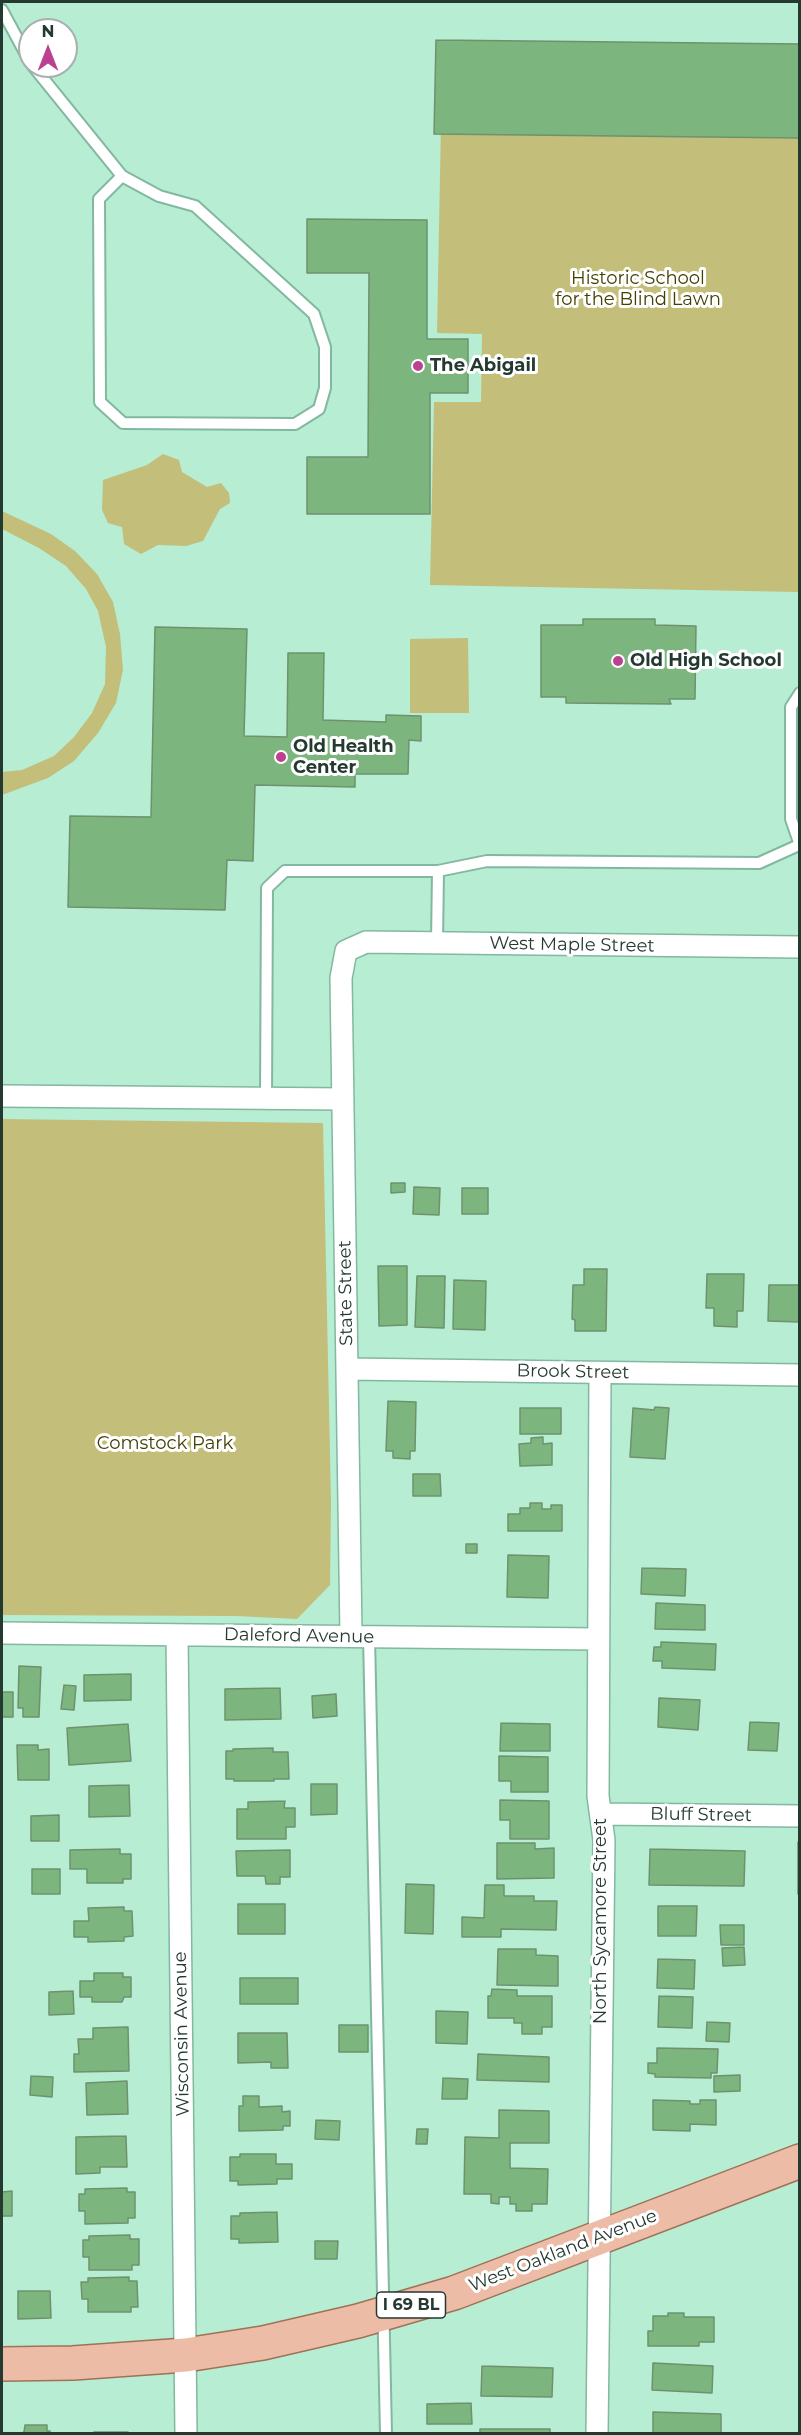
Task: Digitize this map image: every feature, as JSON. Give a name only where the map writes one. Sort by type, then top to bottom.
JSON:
[{"type":"main road","name":"West Oakland Avenue","points":[[2,2364],[73,2363],[186,2355],[263,2343],[384,2313],[454,2293],[800,2161]]},
{"type":"street","name":"West Maple Street","points":[[346,951],[366,942],[800,947]]},
{"type":"street","name":"State Street","points":[[346,951],[341,978],[347,1370],[360,1636]]},
{"type":"street","points":[[2,1096],[343,1099]]},
{"type":"street","name":"Brook Street","points":[[347,1370],[800,1375]]},
{"type":"street","name":"North Sycamore Street","points":[[597,2433],[604,1840],[598,1797],[600,1373]]},
{"type":"street","name":"Daleford Avenue","points":[[2,1633],[597,1639]]},
{"type":"street","name":"Wisconsin Avenue","points":[[177,1635],[186,2433]]},
{"type":"street","name":"Bluff Street","points":[[602,1814],[800,1816]]},
{"type":"lane","points":[[2,10],[18,40]]},
{"type":"lane","points":[[43,78],[122,176],[159,196],[195,206],[314,314],[325,347],[325,388],[319,409],[295,424],[123,423],[100,402],[99,199],[122,176]]},
{"type":"lane","points":[[266,1100],[267,888],[285,871],[438,872],[487,861],[759,863],[799,845],[791,819],[791,707],[800,693]]},
{"type":"lane","points":[[437,943],[438,872]]},
{"type":"lane","points":[[360,1636],[384,2313],[386,2433]]},
{"type":"green space","name":"Historic School for the Blind Lawn","points":[[441,123],[799,130],[799,592],[430,585],[434,402],[481,402],[482,334],[437,333]]},
{"type":"green space","points":[[163,454],[179,460],[182,472],[207,487],[221,483],[229,493],[230,503],[220,509],[203,541],[186,546],[158,545],[141,554],[124,544],[122,527],[108,523],[102,510],[103,480],[147,465]]},
{"type":"green space","points":[[2,511],[51,534],[75,551],[97,574],[113,602],[120,634],[123,670],[116,703],[98,733],[74,761],[48,778],[2,795],[2,772],[22,770],[54,756],[74,737],[92,713],[105,684],[106,647],[98,611],[86,589],[66,566],[39,548],[2,529]]},
{"type":"green space","points":[[468,638],[469,713],[410,713],[410,639]]},
{"type":"green space","name":"Comstock Park","points":[[2,1119],[323,1123],[331,1503],[330,1585],[297,1619],[236,1616],[2,1615]]},
{"type":"building","points":[[436,40],[800,44],[800,138],[434,134]]},
{"type":"building","name":"The Abigail","points":[[307,219],[427,220],[427,339],[468,339],[468,393],[430,393],[430,514],[307,514],[307,457],[368,457],[369,273],[307,273]]},
{"type":"building","name":"Old High School","points":[[583,619],[655,619],[655,625],[696,626],[695,699],[669,699],[671,704],[566,703],[566,697],[541,697],[541,625],[583,625]]},
{"type":"building","name":"Old Health Center","points":[[155,627],[247,629],[244,736],[287,737],[288,653],[324,653],[323,720],[386,722],[386,715],[421,716],[421,741],[409,740],[408,774],[355,774],[355,787],[255,785],[253,861],[227,860],[225,910],[68,907],[70,816],[151,817]]},
{"type":"building","points":[[391,1183],[405,1183],[405,1192],[391,1193]]},
{"type":"building","points":[[414,1187],[440,1188],[439,1215],[413,1214]]},
{"type":"building","points":[[462,1188],[488,1188],[488,1214],[462,1214]]},
{"type":"building","points":[[378,1266],[407,1266],[407,1325],[379,1326]]},
{"type":"building","points":[[584,1269],[607,1269],[606,1331],[575,1331],[575,1320],[572,1319],[573,1285],[584,1285]]},
{"type":"building","points":[[707,1274],[744,1274],[743,1311],[737,1311],[737,1327],[714,1326],[714,1308],[706,1308]]},
{"type":"building","points":[[417,1276],[445,1276],[444,1328],[415,1327]]},
{"type":"building","points":[[454,1280],[486,1281],[485,1330],[453,1329]]},
{"type":"building","points":[[769,1285],[800,1285],[800,1322],[768,1321]]},
{"type":"building","points":[[388,1401],[416,1402],[415,1451],[410,1451],[410,1459],[393,1458],[393,1451],[386,1451]]},
{"type":"building","points":[[655,1407],[669,1408],[665,1459],[630,1457],[633,1408],[654,1410]]},
{"type":"building","points":[[520,1408],[561,1408],[561,1434],[520,1434]]},
{"type":"building","points":[[543,1437],[543,1444],[552,1443],[552,1465],[520,1466],[519,1444],[531,1443],[531,1438]]},
{"type":"building","points":[[413,1474],[440,1474],[441,1496],[413,1496]]},
{"type":"building","points":[[530,1503],[542,1503],[542,1509],[551,1509],[551,1505],[562,1505],[562,1531],[508,1531],[508,1514],[520,1514],[520,1508],[530,1508]]},
{"type":"building","points":[[466,1544],[477,1544],[477,1553],[466,1553]]},
{"type":"building","points":[[508,1555],[549,1556],[548,1598],[507,1597]]},
{"type":"building","points":[[642,1568],[686,1569],[685,1596],[641,1594]]},
{"type":"building","points":[[656,1603],[705,1605],[705,1630],[655,1629]]},
{"type":"building","points":[[661,1642],[716,1644],[715,1670],[662,1668],[662,1661],[653,1661],[654,1647],[661,1647]]},
{"type":"building","points":[[19,1666],[41,1667],[39,1717],[23,1717],[23,1708],[18,1708]]},
{"type":"building","points":[[131,1674],[131,1700],[84,1701],[84,1675]]},
{"type":"building","points":[[64,1685],[76,1686],[74,1710],[61,1709]]},
{"type":"building","points":[[280,1688],[281,1719],[225,1720],[225,1689]]},
{"type":"building","points":[[2,1692],[13,1692],[13,1717],[2,1717]]},
{"type":"building","points":[[336,1694],[337,1716],[313,1718],[312,1696]]},
{"type":"building","points":[[659,1698],[700,1700],[698,1730],[658,1727]]},
{"type":"building","points":[[750,1722],[779,1723],[777,1751],[748,1750]]},
{"type":"building","points":[[501,1723],[550,1724],[550,1751],[500,1751]]},
{"type":"building","points":[[128,1724],[131,1761],[69,1765],[67,1728]]},
{"type":"building","points":[[17,1745],[38,1745],[38,1750],[49,1749],[49,1780],[18,1780]]},
{"type":"building","points":[[273,1748],[273,1752],[288,1752],[289,1779],[234,1781],[234,1779],[226,1779],[226,1751]]},
{"type":"building","points":[[499,1756],[548,1757],[548,1792],[511,1792],[511,1781],[499,1781]]},
{"type":"building","points":[[311,1784],[337,1784],[337,1814],[311,1815]]},
{"type":"building","points":[[129,1785],[130,1816],[89,1817],[89,1786]]},
{"type":"building","points":[[500,1800],[549,1801],[549,1839],[510,1839],[510,1820],[500,1820]]},
{"type":"building","points":[[285,1801],[284,1808],[295,1808],[295,1827],[286,1827],[286,1839],[237,1839],[237,1809],[248,1809],[248,1802]]},
{"type":"building","points":[[59,1815],[59,1841],[31,1841],[31,1816]]},
{"type":"building","points":[[798,1842],[800,1842],[800,1894],[798,1894]]},
{"type":"building","points":[[497,1843],[535,1843],[535,1849],[554,1848],[554,1878],[497,1879]]},
{"type":"building","points":[[120,1849],[120,1854],[131,1854],[131,1879],[123,1879],[123,1883],[87,1883],[87,1869],[70,1869],[70,1850]]},
{"type":"building","points":[[650,1849],[745,1851],[744,1886],[649,1885]]},
{"type":"building","points":[[290,1850],[290,1877],[280,1877],[280,1884],[266,1884],[265,1876],[237,1876],[236,1851]]},
{"type":"building","points":[[32,1869],[60,1869],[60,1894],[32,1894]]},
{"type":"building","points":[[406,1884],[434,1885],[433,1934],[405,1933]]},
{"type":"building","points":[[485,1885],[504,1885],[504,1896],[534,1896],[534,1901],[557,1901],[556,1930],[501,1929],[501,1937],[462,1937],[462,1917],[484,1918]]},
{"type":"building","points":[[238,1904],[285,1904],[285,1934],[238,1934]]},
{"type":"building","points":[[658,1906],[697,1906],[696,1936],[658,1936]]},
{"type":"building","points":[[124,1907],[124,1911],[132,1911],[133,1936],[124,1937],[124,1941],[88,1942],[88,1937],[74,1937],[74,1921],[89,1921],[88,1908]]},
{"type":"building","points":[[720,1925],[744,1925],[744,1945],[721,1945]]},
{"type":"building","points":[[744,1947],[745,1965],[723,1966],[722,1948]]},
{"type":"building","points":[[498,1949],[536,1949],[536,1955],[558,1956],[558,1986],[497,1985]]},
{"type":"building","points":[[658,1959],[695,1960],[694,1989],[657,1988]]},
{"type":"building","points":[[94,1973],[123,1973],[123,1977],[131,1977],[131,1997],[124,1997],[122,2002],[92,2002],[92,1997],[80,1997],[80,1981],[94,1981]]},
{"type":"building","points":[[240,1978],[298,1978],[298,2004],[240,2004]]},
{"type":"building","points":[[492,1989],[517,1990],[517,1996],[552,1996],[552,2027],[542,2027],[542,2034],[522,2034],[522,2023],[514,2023],[514,2018],[488,2018],[488,1996],[491,1996]]},
{"type":"building","points":[[73,1991],[74,2014],[49,2015],[49,1992]]},
{"type":"building","points":[[659,1996],[693,1997],[692,2028],[658,2027]]},
{"type":"building","points":[[436,2011],[468,2012],[467,2044],[436,2043]]},
{"type":"building","points":[[707,2022],[730,2023],[729,2042],[706,2041]]},
{"type":"building","points":[[339,2025],[368,2025],[368,2052],[339,2052]]},
{"type":"building","points":[[128,2027],[129,2071],[74,2072],[74,2054],[79,2054],[78,2039],[93,2039],[93,2028]]},
{"type":"building","points":[[238,2033],[287,2033],[288,2068],[271,2068],[271,2062],[238,2063]]},
{"type":"building","points":[[657,2048],[718,2049],[717,2073],[711,2073],[711,2078],[655,2077],[655,2074],[648,2073],[648,2063],[657,2063]]},
{"type":"building","points":[[478,2054],[549,2057],[549,2082],[477,2080]]},
{"type":"building","points":[[740,2075],[740,2091],[714,2092],[714,2076]]},
{"type":"building","points":[[31,2076],[53,2077],[52,2097],[30,2095]]},
{"type":"building","points":[[443,2078],[468,2079],[467,2099],[442,2099]]},
{"type":"building","points":[[127,2081],[128,2114],[87,2115],[86,2083]]},
{"type":"building","points":[[243,2096],[259,2096],[259,2107],[282,2106],[282,2112],[290,2111],[290,2126],[283,2126],[283,2130],[239,2131],[239,2106],[243,2106]]},
{"type":"building","points":[[653,2100],[690,2101],[690,2104],[700,2104],[700,2100],[716,2100],[716,2125],[690,2124],[690,2131],[653,2130]]},
{"type":"building","points":[[499,2110],[549,2111],[549,2143],[510,2143],[510,2168],[548,2169],[547,2204],[532,2204],[532,2211],[516,2211],[516,2204],[510,2204],[510,2197],[499,2197],[499,2204],[491,2203],[491,2194],[464,2194],[465,2137],[499,2138]]},
{"type":"building","points":[[316,2120],[340,2121],[339,2140],[315,2139]]},
{"type":"building","points":[[417,2129],[428,2129],[427,2144],[416,2144]]},
{"type":"building","points":[[126,2136],[127,2167],[100,2167],[100,2173],[76,2174],[76,2137]]},
{"type":"building","points":[[240,2154],[276,2154],[276,2164],[292,2164],[292,2179],[277,2179],[277,2184],[238,2185],[238,2181],[230,2181],[230,2157],[240,2157]]},
{"type":"building","points":[[127,2188],[127,2192],[135,2192],[135,2218],[128,2218],[128,2223],[85,2224],[85,2211],[79,2211],[79,2194],[85,2194],[85,2189]]},
{"type":"building","points":[[12,2191],[12,2216],[2,2216],[2,2192]]},
{"type":"building","points":[[277,2212],[278,2242],[239,2243],[239,2239],[231,2239],[231,2216],[240,2216],[240,2213]]},
{"type":"building","points":[[130,2235],[130,2239],[139,2239],[139,2265],[132,2265],[132,2270],[89,2270],[89,2257],[83,2257],[83,2240],[89,2240],[89,2236]]},
{"type":"building","points":[[315,2241],[338,2241],[337,2259],[315,2259]]},
{"type":"building","points":[[129,2277],[129,2281],[137,2281],[138,2307],[131,2307],[131,2312],[88,2312],[88,2299],[82,2299],[81,2282],[88,2282],[88,2278]]},
{"type":"building","points":[[18,2291],[50,2291],[51,2318],[18,2319]]},
{"type":"building","points":[[668,2313],[684,2313],[684,2317],[714,2317],[714,2342],[699,2342],[699,2346],[648,2346],[648,2331],[653,2331],[653,2316],[668,2316]]},
{"type":"building","points":[[653,2363],[713,2366],[712,2393],[652,2390]]},
{"type":"building","points":[[482,2366],[553,2368],[552,2397],[481,2396]]},
{"type":"building","points":[[471,2403],[472,2424],[427,2424],[427,2404]]},
{"type":"building","points":[[653,2412],[721,2414],[721,2434],[653,2434]]},
{"type":"building","points":[[25,2425],[47,2425],[47,2431],[50,2431],[50,2434],[20,2434],[24,2432]]},
{"type":"building","points":[[480,2429],[550,2429],[550,2434],[480,2434]]},
{"type":"building","points":[[94,2432],[128,2432],[128,2434],[94,2434]]},
{"type":"place","name":"The Abigail","points":[[418,366]]},
{"type":"place","name":"Old High School","points":[[618,661]]},
{"type":"place","name":"Old Health Center","points":[[281,757]]}]
